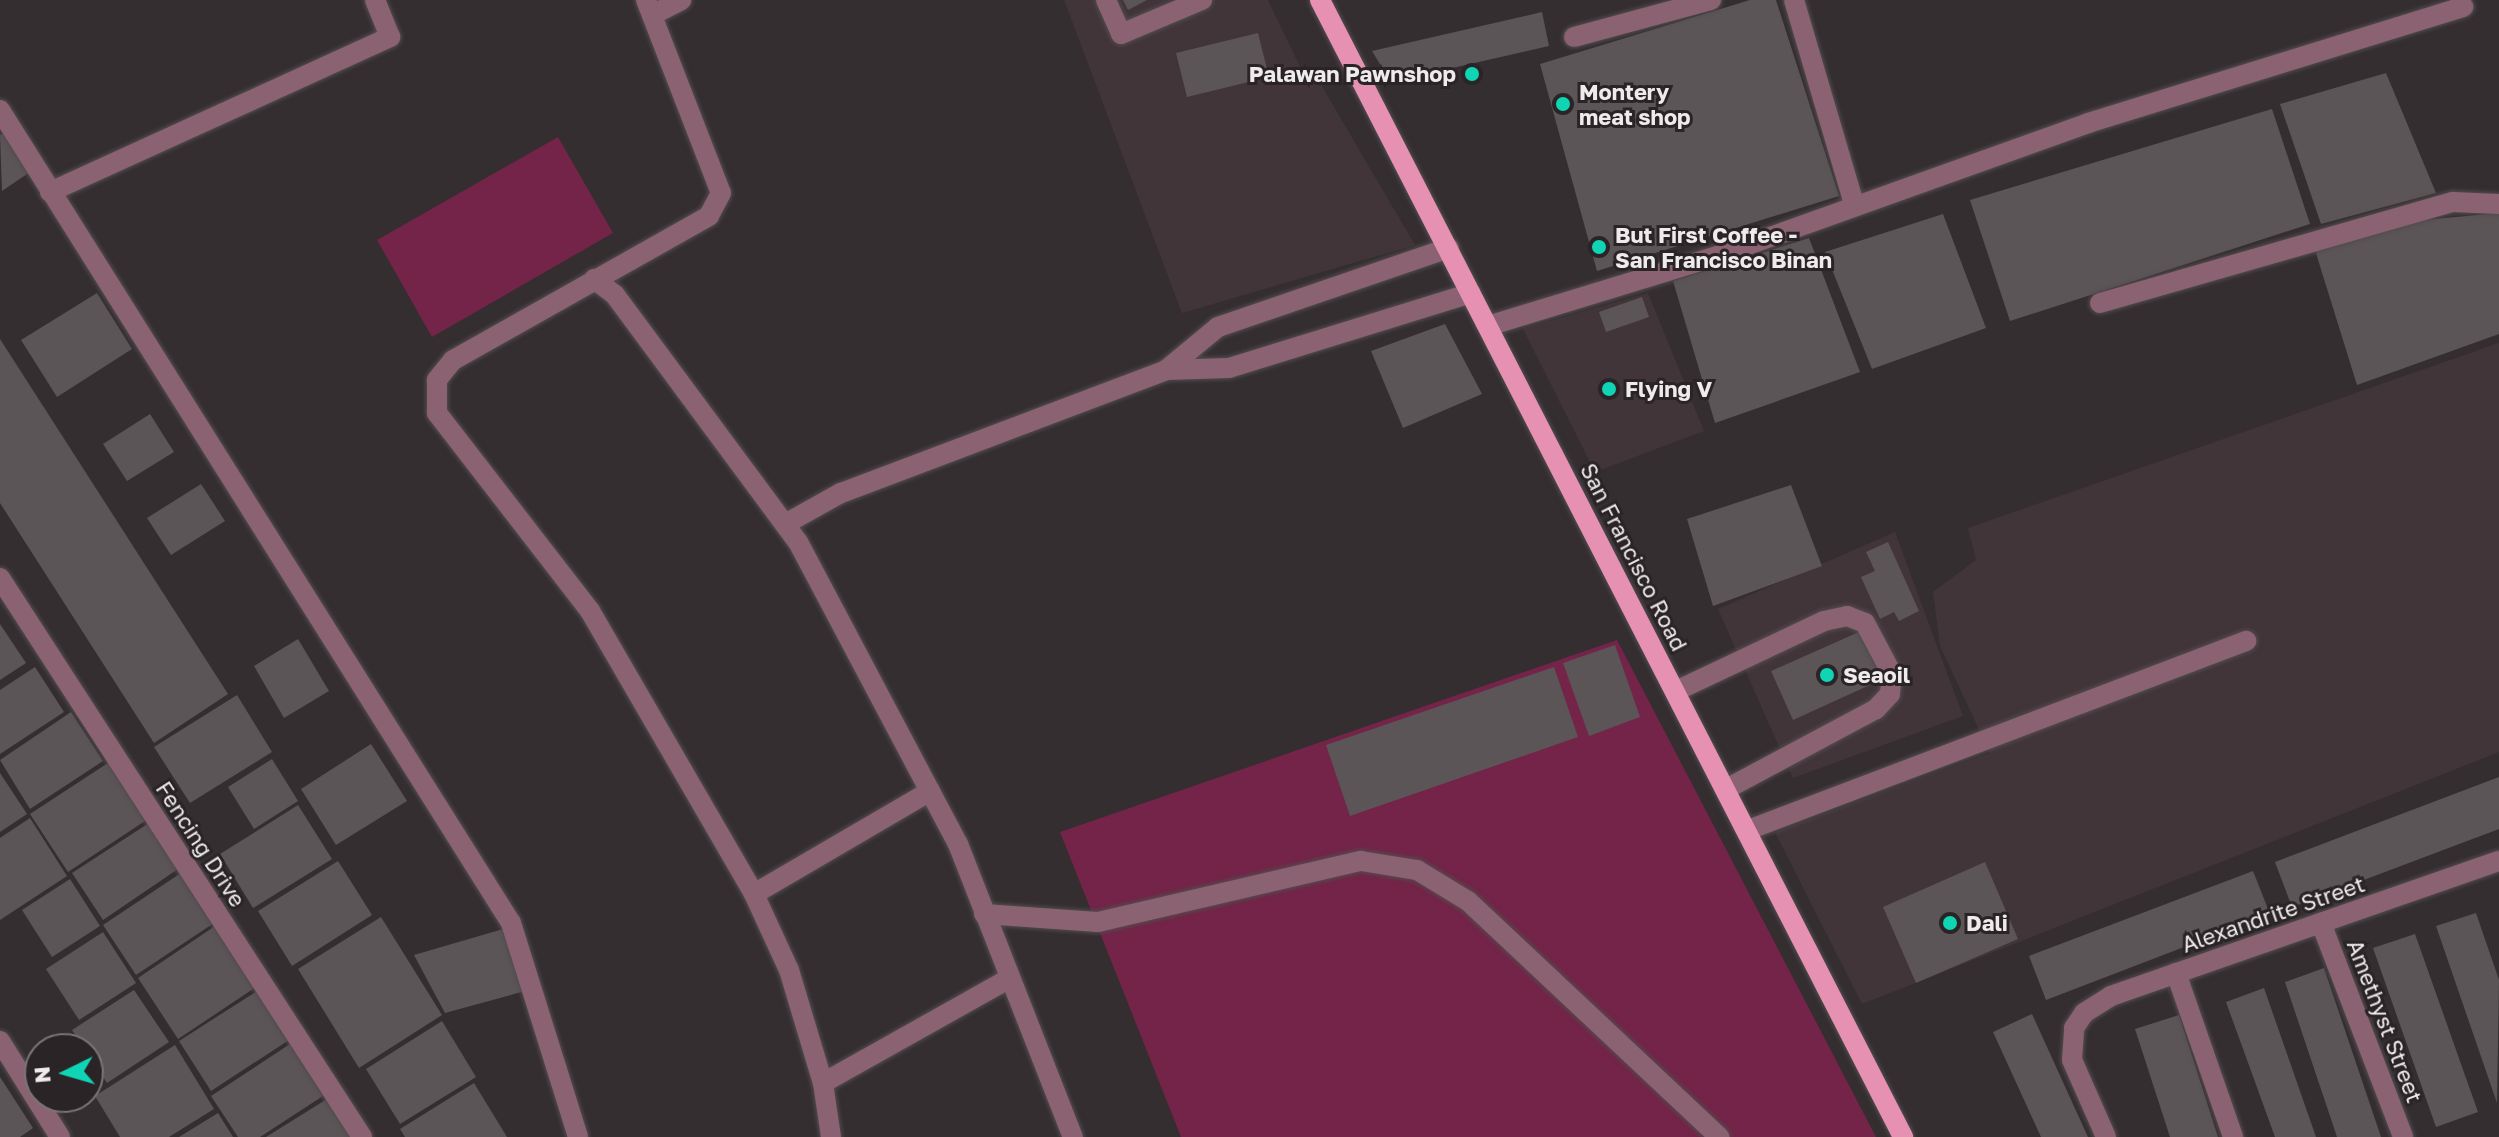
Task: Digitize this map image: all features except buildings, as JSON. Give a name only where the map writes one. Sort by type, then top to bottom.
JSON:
[{"type":"main road","name":"San Francisco Road","points":[[1320,0],[1903,1137]]},
{"type":"street","points":[[50,192],[390,37],[375,0]]},
{"type":"street","points":[[681,0],[649,7],[721,193],[709,216],[453,360],[437,380],[437,413],[590,611],[754,894],[789,970],[823,1083],[831,1137]]},
{"type":"street","points":[[1106,0],[1121,34],[1202,0]]},
{"type":"street","points":[[1574,37],[1711,0]]},
{"type":"street","points":[[1794,0],[1854,204]]},
{"type":"street","points":[[1488,326],[1717,256],[1854,204],[2088,123],[2463,7]]},
{"type":"street","points":[[0,110],[511,923],[578,1137]]},
{"type":"street","points":[[2100,303],[2453,202],[2499,204]]},
{"type":"street","points":[[787,523],[841,493],[1166,370],[1218,327],[1449,248]]},
{"type":"street","points":[[594,279],[615,295],[787,523],[958,844],[1073,1137]]},
{"type":"street","points":[[1166,370],[1229,368],[1471,293]]},
{"type":"street","name":"Fencing Drive","points":[[0,578],[8,606],[362,1137]]},
{"type":"street","points":[[1676,691],[1824,621],[1847,616],[1865,623],[1892,674],[1890,694],[1876,709],[1726,789]]},
{"type":"street","points":[[1748,830],[2246,641]]},
{"type":"street","points":[[754,894],[930,791]]},
{"type":"street","points":[[984,914],[1098,922],[1361,861],[1417,870],[1468,901],[1719,1137]]},
{"type":"street","name":"Alexandrite Street","points":[[2106,1137],[2072,1060],[2074,1028],[2084,1013],[2111,996],[2499,861]]},
{"type":"street","name":"Amethyst Street","points":[[2321,923],[2403,1137]]},
{"type":"street","points":[[2176,973],[2233,1137]]},
{"type":"street","points":[[823,1083],[1010,978]]},
{"type":"street","points":[[0,1041],[60,1137]]},
{"type":"shaded area","points":[[1064,0],[1268,0],[1302,71],[1320,83],[1415,245],[1182,313]]},
{"type":"shaded area","points":[[558,137],[613,233],[432,337],[377,240]]},
{"type":"shaded area","points":[[1648,293],[1704,431],[1595,472],[1523,329]]},
{"type":"shaded area","points":[[2499,343],[2499,752],[1862,1004],[1775,832],[1990,753],[1940,646],[1933,592],[1976,560],[1968,528]]},
{"type":"shaded area","points":[[1895,532],[1963,716],[1793,778],[1718,609]]},
{"type":"shaded area","points":[[1617,640],[1876,1137],[1181,1137],[1060,832]]},
{"type":"place","name":"Palawan Pawnshop","points":[[1472,74]]},
{"type":"place","name":"Montery meat shop","points":[[1563,104]]},
{"type":"place","name":"But First Coffee - San Francisco Binan","points":[[1599,247]]},
{"type":"place","name":"Flying V","points":[[1609,389]]},
{"type":"place","name":"Seaoil","points":[[1827,675]]},
{"type":"place","name":"Dali","points":[[1950,923]]}]
